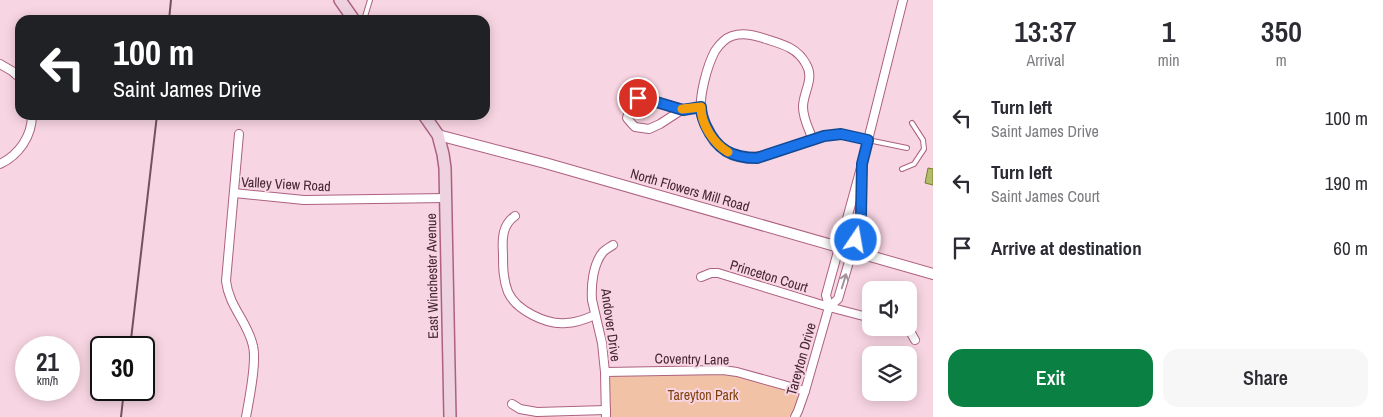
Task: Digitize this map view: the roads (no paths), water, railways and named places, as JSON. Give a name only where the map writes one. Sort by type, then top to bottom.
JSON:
[{"type":"main road","points":[[340,0],[350,15]]},
{"type":"main road","points":[[428,120],[438,135]]},
{"type":"main road","name":"East Winchester Avenue","points":[[438,135],[443,154],[446,198],[450,417]]},
{"type":"street","points":[[862,164],[903,0]]},
{"type":"street","points":[[813,140],[803,116],[803,104],[810,73],[807,64],[799,53],[788,46],[747,34],[731,36],[722,42],[716,50],[708,69],[701,98],[701,115],[709,133],[720,147],[730,154],[746,158],[757,158],[813,140],[824,136],[841,134],[868,140]]},
{"type":"street","points":[[0,64],[15,74]]},
{"type":"street","points":[[683,110],[638,98],[631,103],[627,118],[635,127],[649,129],[683,110],[701,107]]},
{"type":"street","points":[[0,164],[10,158],[23,145],[29,134],[32,120]]},
{"type":"street","points":[[234,193],[239,134]]},
{"type":"street","name":"North Flowers Mill Road","points":[[438,135],[545,163],[933,274]]},
{"type":"street","name":"Tareyton Drive","points":[[795,417],[805,391],[829,307],[826,295],[862,164]]},
{"type":"street","name":"Tareyton Drive","points":[[829,307],[838,299],[859,228],[862,164]]},
{"type":"street","name":"Valley View Road","points":[[246,417],[254,348],[242,319],[231,301],[226,281],[234,193],[304,200],[446,198]]},
{"type":"street","points":[[515,216],[509,220],[505,227],[503,241],[504,282],[510,296],[527,312],[556,323],[572,323],[595,315]]},
{"type":"street","name":"Andover Drive","points":[[606,413],[602,343],[592,293],[599,259],[604,251],[613,245]]},
{"type":"street","name":"Princeton Court","points":[[701,277],[711,273],[718,274],[862,316]]},
{"type":"street","points":[[913,336],[915,340]]},
{"type":"street","name":"Coventry Lane","points":[[605,372],[723,370],[805,391]]},
{"type":"street","points":[[512,404],[520,409],[537,412],[606,413]]},
{"type":"lane","points":[[366,15],[370,0]]},
{"type":"lane","points":[[902,169],[914,164],[924,149],[923,140],[912,123]]},
{"type":"lane","points":[[868,140],[907,148]]},
{"type":"railway","points":[[170,15],[171,0]]},
{"type":"railway","points":[[131,336],[156,120]]},
{"type":"railway","points":[[121,417],[123,401]]},
{"type":"park label","name":"Tareyton Park","points":[[703,395]]}]
